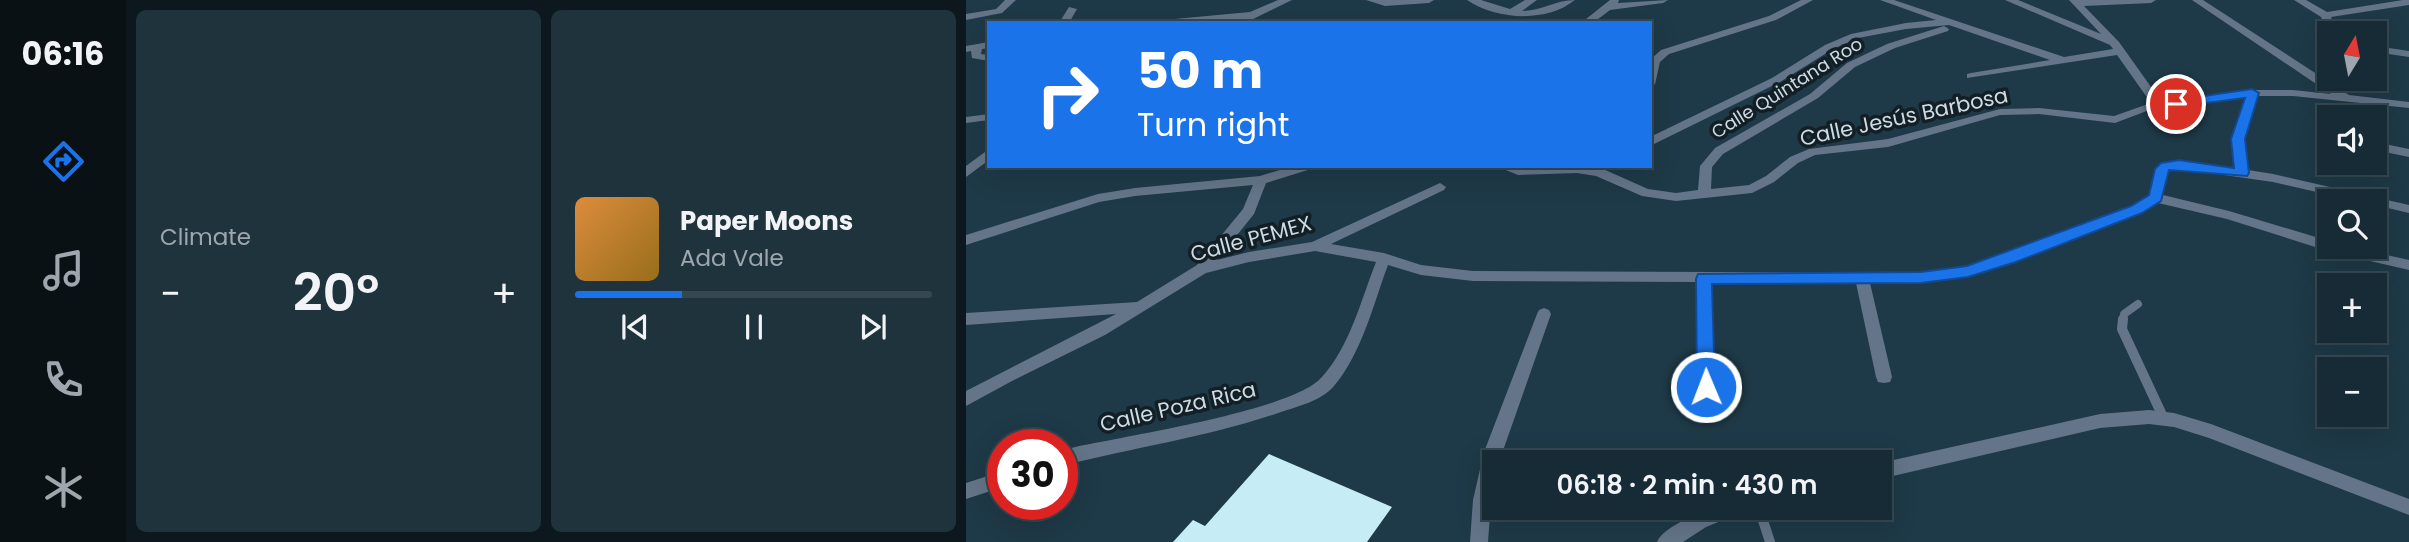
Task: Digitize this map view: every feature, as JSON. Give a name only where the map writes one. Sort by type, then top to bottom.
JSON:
[{"type":"street","points":[[966,17],[999,12],[1011,0]]},
{"type":"street","points":[[1242,21],[1250,15],[1287,0]]},
{"type":"street","points":[[1371,0],[1385,3],[1429,0]]},
{"type":"street","points":[[1472,0],[1512,12],[1542,14],[1570,0]]},
{"type":"street","points":[[1512,12],[1532,0]]},
{"type":"street","points":[[1589,21],[1613,3],[1663,0]]},
{"type":"street","points":[[1652,75],[1655,61],[1665,52],[1773,19],[1808,0]]},
{"type":"street","points":[[1885,0],[2065,61]]},
{"type":"street","points":[[2010,0],[2118,48]]},
{"type":"street","points":[[2080,2],[2151,0]]},
{"type":"street","points":[[2197,0],[2317,75]]},
{"type":"street","points":[[2299,0],[2325,15],[2328,21]]},
{"type":"street","points":[[2080,2],[2118,48],[2158,105]]},
{"type":"street","points":[[2325,15],[2401,2]]},
{"type":"street","points":[[1065,21],[1072,9]]},
{"type":"street","points":[[1186,21],[1250,15]]},
{"type":"street","points":[[1652,141],[1776,80],[1842,41],[1890,29],[1954,23]]},
{"type":"street","name":"Calle Quintana Roo","points":[[1704,194],[1706,166],[1718,151],[1814,96],[1851,65],[1891,46],[1954,23]]},
{"type":"street","points":[[977,47],[976,56],[987,58]]},
{"type":"street","points":[[1971,76],[2065,61],[2118,48]]},
{"type":"street","points":[[2387,51],[2409,54]]},
{"type":"street","name":"Calle Jesús Barbosa","points":[[1508,168],[1518,171],[1602,169],[1654,195],[1744,191],[1760,186],[1794,160],[1813,152],[1888,143],[2000,112],[2039,111],[2115,120],[2158,105],[2252,93],[2317,90]]},
{"type":"street","name":"Calle Jesús Barbosa","points":[[2348,91],[2409,105]]},
{"type":"street","points":[[2242,173],[2238,139],[2252,93]]},
{"type":"street","points":[[966,120],[987,117]]},
{"type":"street","points":[[2387,148],[2409,153]]},
{"type":"street","points":[[966,173],[987,155]]},
{"type":"street","points":[[2156,198],[2162,169],[2179,164],[2242,173],[2409,209]]},
{"type":"street","points":[[966,240],[1107,196],[1261,180],[1300,168]]},
{"type":"street","points":[[1202,269],[1249,211],[1261,180]]},
{"type":"street","name":"Calle PEMEX","points":[[966,399],[1006,376],[1100,331],[1202,269],[1249,257],[1315,246],[1440,187]]},
{"type":"street","points":[[1315,246],[1384,258],[1422,270],[1473,276],[1921,278],[1968,272],[2010,258],[2136,209],[2156,198],[2229,215],[2317,242]]},
{"type":"street","name":"Calle Poza Rica","points":[[1078,454],[1217,425],[1318,391],[1328,382],[1345,355],[1384,258]]},
{"type":"street","points":[[2384,259],[2409,265]]},
{"type":"street","points":[[1862,278],[1884,377]]},
{"type":"street","points":[[1704,279],[1706,387]]},
{"type":"street","points":[[966,319],[1139,307]]},
{"type":"street","points":[[1479,542],[1482,500],[1493,452],[1544,314]]},
{"type":"street","points":[[1892,468],[2100,421],[2124,417],[2164,419],[2211,431],[2409,507]]},
{"type":"street","points":[[966,491],[987,484]]},
{"type":"street","points":[[1666,542],[1702,520]]},
{"type":"lane","points":[[2138,304],[2124,314],[2122,329],[2164,419]]},
{"type":"lane","points":[[1763,520],[1770,542]]},
{"type":"building","points":[[1269,454],[1392,507],[1367,542],[1173,542],[1193,520],[1205,526]]},
{"type":"route","points":[[1706,387],[1704,279],[1921,278],[1968,272],[2136,209],[2156,198],[2165,166],[2179,164],[2242,173],[2238,139],[2252,93],[2176,104]]}]
